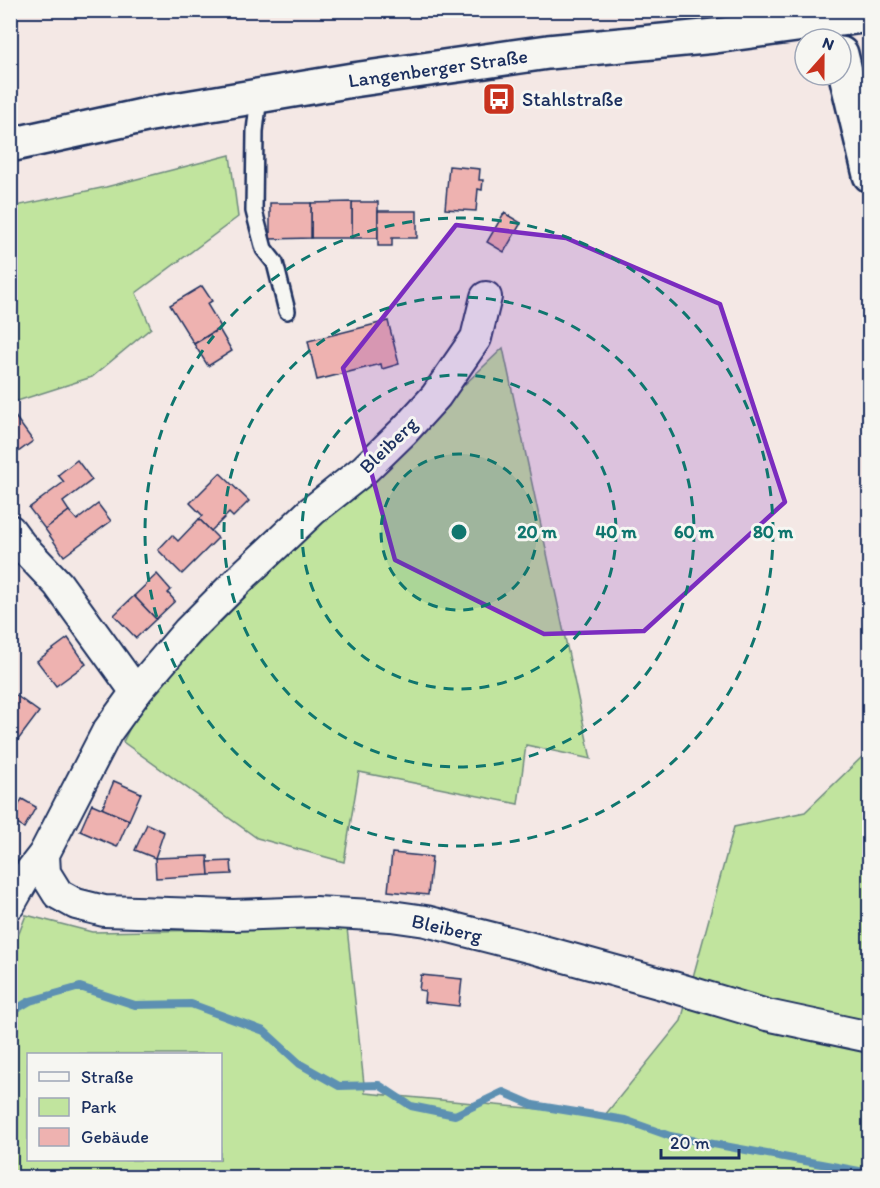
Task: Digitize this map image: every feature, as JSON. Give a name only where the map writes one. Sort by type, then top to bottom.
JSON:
[{"type":"main road","name":"Langenberger Straße","points":[[10,145],[151,114],[353,80],[537,54],[836,24],[870,15]]},
{"type":"main road","points":[[849,87],[870,175]]},
{"type":"street","name":"Bleiberg","points":[[10,904],[44,854],[107,732],[136,692],[188,631],[246,573],[312,511],[365,469],[436,396],[476,338],[486,297]]},
{"type":"street","points":[[14,541],[58,584],[136,692]]},
{"type":"street","name":"Bleiberg","points":[[44,854],[45,873],[58,894],[76,904],[104,911],[233,915],[315,912],[391,916],[426,921],[767,1015],[870,1037]]},
{"type":"lane","points":[[259,96],[255,131],[255,211],[264,249],[275,263],[287,311]]},
{"type":"highlighted area","points":[[456,225],[566,238],[720,304],[785,502],[644,631],[544,634],[395,560],[343,368]]},
{"type":"green space","points":[[230,155],[238,217],[136,293],[151,328],[92,377],[11,403],[11,207],[106,187]]},
{"type":"green space","points":[[503,348],[591,759],[526,745],[518,804],[359,772],[344,862],[257,838],[123,742],[143,701],[298,543]]},
{"type":"green space","points":[[863,756],[869,756],[869,1177],[11,1177],[10,957],[26,915],[92,932],[347,928],[365,1093],[605,1115],[681,1021],[734,827],[805,812]]},
{"type":"building","points":[[449,166],[480,169],[479,180],[483,180],[482,190],[478,189],[476,211],[445,209]]},
{"type":"building","points":[[352,202],[378,202],[378,238],[352,238]]},
{"type":"building","points":[[352,202],[352,238],[311,238],[311,203]]},
{"type":"building","points":[[270,203],[311,203],[311,238],[270,239]]},
{"type":"building","points":[[378,211],[417,211],[417,238],[392,238],[392,246],[378,246]]},
{"type":"building","points":[[504,213],[521,223],[504,252],[487,242]]},
{"type":"building","points":[[202,286],[212,301],[207,304],[221,327],[194,344],[170,305]]},
{"type":"building","points":[[388,321],[399,364],[382,369],[381,364],[317,380],[308,341]]},
{"type":"building","points":[[219,329],[232,351],[208,366],[194,344]]},
{"type":"building","points":[[14,415],[33,441],[18,452],[16,450],[10,454],[10,418]]},
{"type":"building","points":[[77,460],[92,480],[63,502],[69,511],[45,529],[29,508],[64,482],[58,475]]},
{"type":"building","points":[[220,473],[249,501],[233,517],[229,513],[211,531],[199,519],[203,516],[190,503]]},
{"type":"building","points":[[98,504],[111,521],[64,556],[45,529],[69,511],[77,520]]},
{"type":"building","points":[[199,519],[218,538],[182,574],[158,550],[172,535],[178,541]]},
{"type":"building","points":[[157,574],[171,590],[168,593],[175,601],[156,619],[134,596]]},
{"type":"building","points":[[134,596],[156,619],[136,638],[114,615]]},
{"type":"building","points":[[68,638],[86,664],[56,686],[37,661]]},
{"type":"building","points":[[10,691],[39,712],[12,748],[10,747]]},
{"type":"building","points":[[114,781],[141,793],[129,820],[102,809]]},
{"type":"building","points":[[22,799],[36,807],[24,828],[10,820],[11,810],[15,812]]},
{"type":"building","points":[[92,804],[129,820],[117,847],[80,831]]},
{"type":"building","points":[[147,824],[164,832],[155,858],[135,850]]},
{"type":"building","points":[[392,853],[432,857],[428,895],[388,891]]},
{"type":"building","points":[[208,856],[209,875],[156,878],[155,858]]},
{"type":"building","points":[[231,861],[232,874],[209,875],[208,862]]},
{"type":"building","points":[[421,975],[462,979],[459,1006],[424,1002],[425,991],[419,990]]},
{"type":"waterway","points":[[11,1012],[30,1001],[80,987],[135,1005],[191,1004],[264,1031],[300,1064],[339,1086],[379,1085],[411,1106],[455,1115],[503,1092],[533,1105],[625,1120],[670,1136],[870,1173]]},
{"type":"place","name":"Stahlstraße","points":[[499,99]]}]
